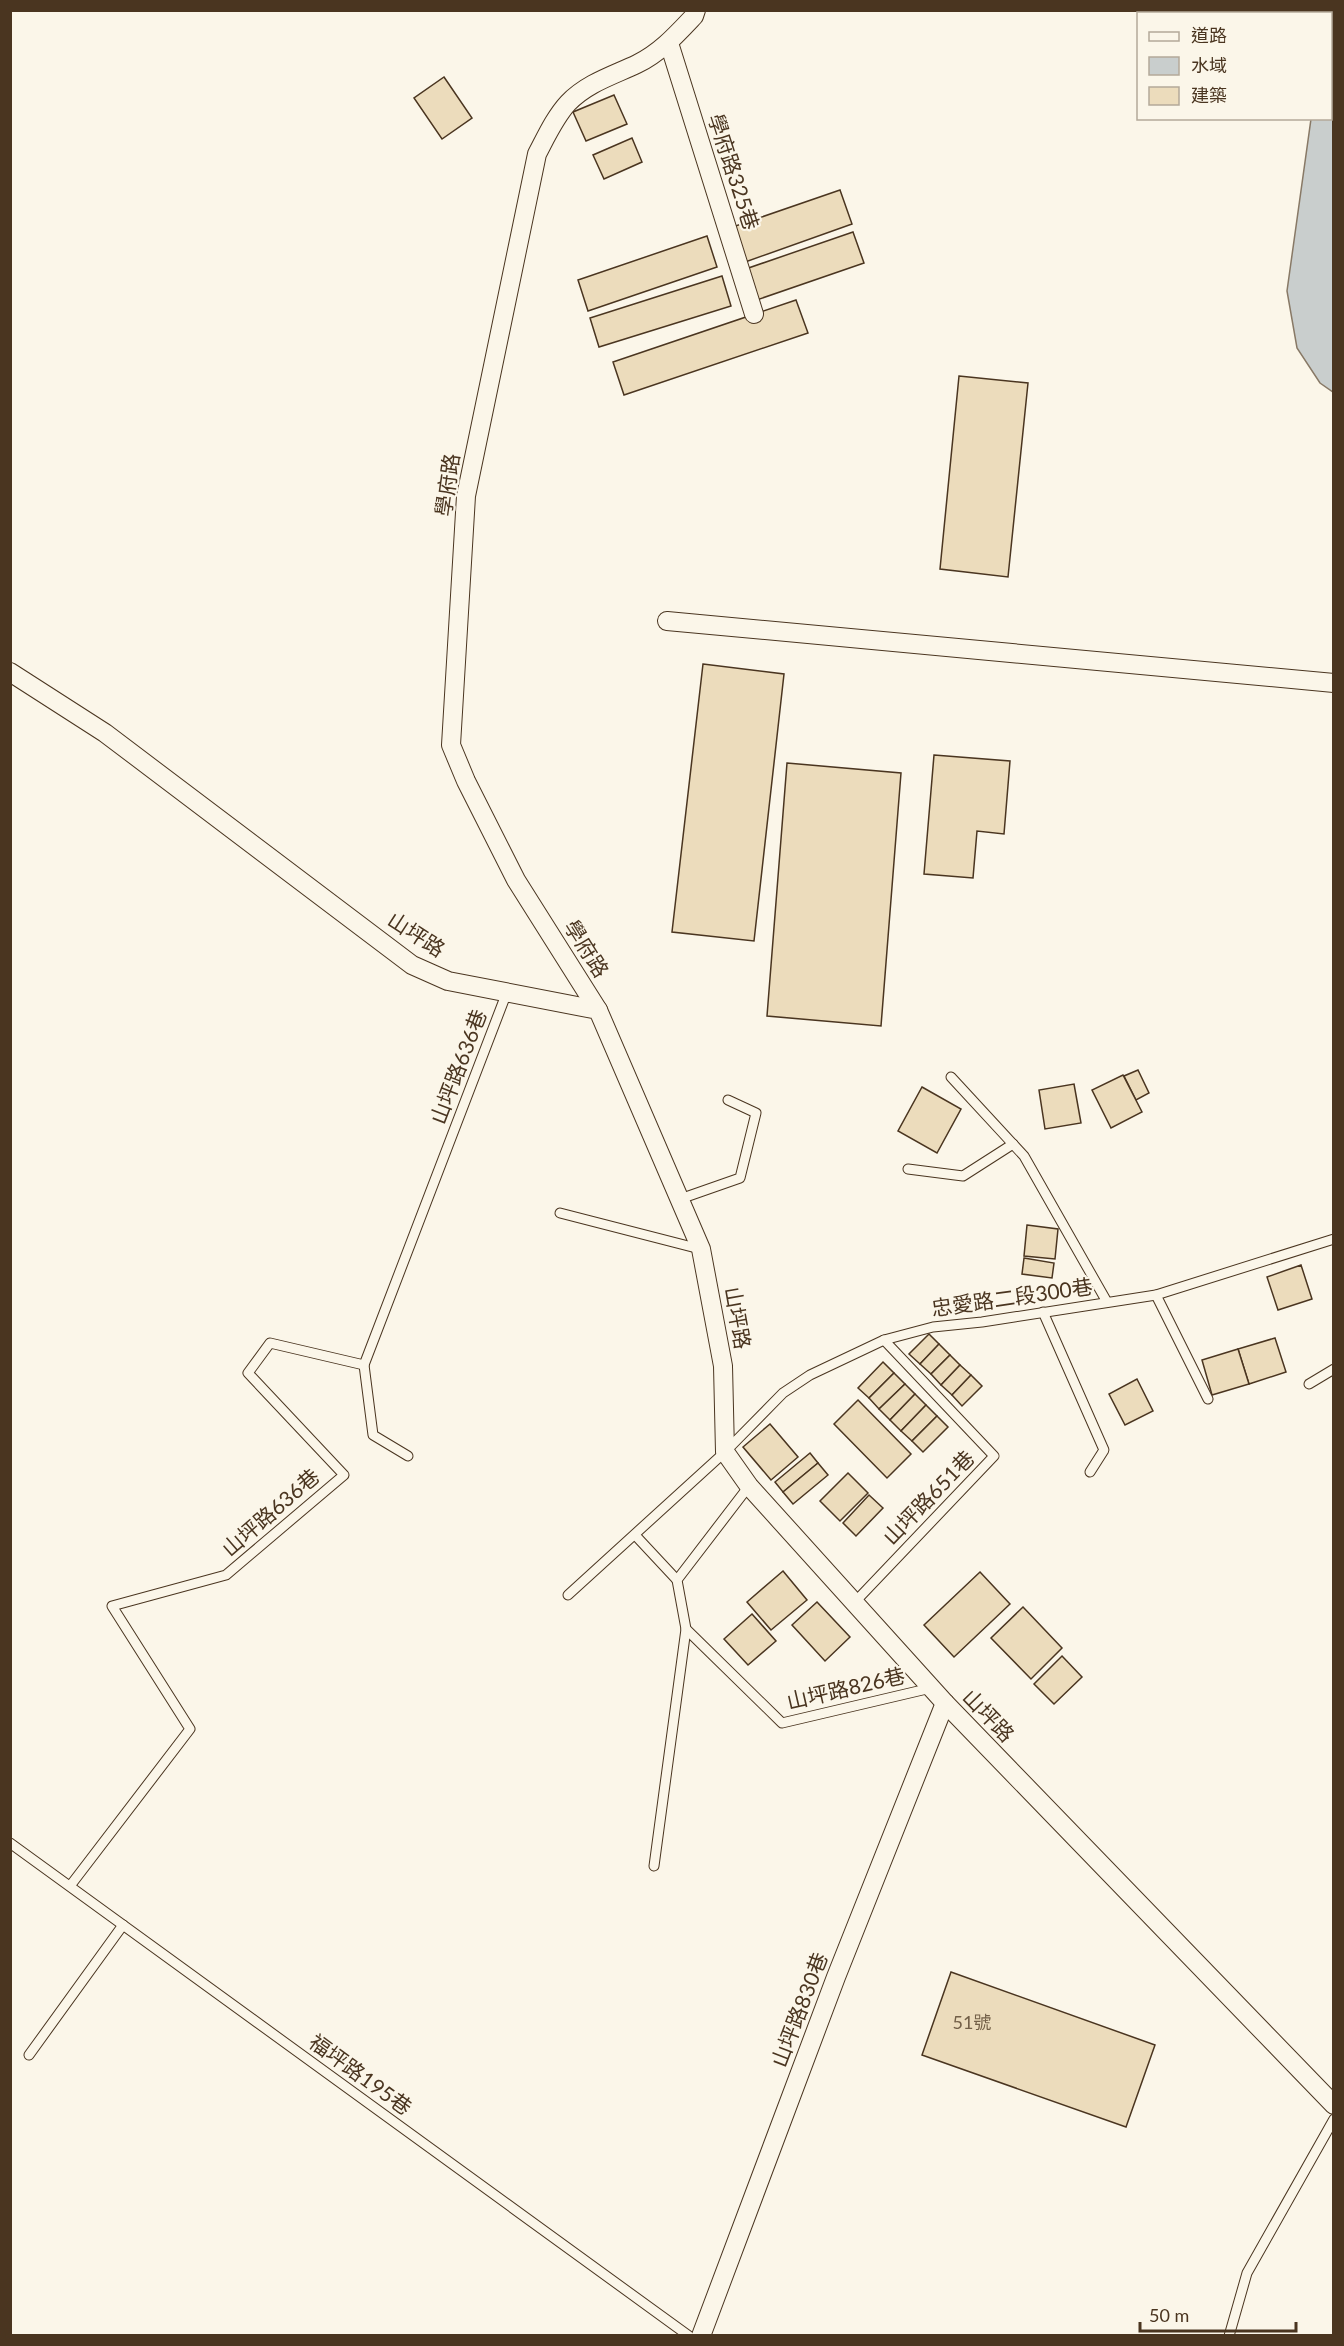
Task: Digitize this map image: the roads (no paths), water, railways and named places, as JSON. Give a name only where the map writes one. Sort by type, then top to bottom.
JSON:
[{"type":"street","name":"學府路","points":[[598,1010],[516,880],[466,781],[451,745],[466,496],[537,154],[568,102],[599,80],[639,63],[669,43],[691,12]]},
{"type":"street","name":"學府路325巷","points":[[669,43],[754,314]]},
{"type":"street","points":[[667,621],[1334,683]]},
{"type":"street","name":"山坪路","points":[[10,672],[105,733],[412,965],[448,981],[598,1010],[701,1249],[723,1366],[725,1452],[749,1486],[945,1703],[1334,2105]]},
{"type":"street","name":"山坪路830巷","points":[[701,2336],[836,1977],[945,1703]]},
{"type":"lane","name":"山坪路636巷","points":[[70,1886],[190,1729],[112,1606],[226,1575],[344,1475],[248,1373],[270,1343],[364,1365],[507,993]]},
{"type":"lane","points":[[951,1077],[1024,1156],[1107,1302]]},
{"type":"lane","points":[[680,1199],[740,1178],[756,1113],[728,1100]]},
{"type":"lane","points":[[908,1169],[963,1176],[1013,1144]]},
{"type":"lane","points":[[560,1213],[701,1249]]},
{"type":"lane","points":[[1329,1240],[1334,1251]]},
{"type":"lane","name":"忠愛路二段300巷","points":[[568,1595],[725,1452],[783,1393],[810,1375],[884,1340],[933,1327],[1156,1295],[1329,1240]]},
{"type":"lane","points":[[1156,1295],[1208,1399]]},
{"type":"lane","points":[[1043,1312],[1104,1450],[1090,1472]]},
{"type":"lane","name":"山坪路651巷","points":[[854,1603],[994,1456],[884,1340]]},
{"type":"lane","points":[[364,1365],[374,1435],[408,1455]]},
{"type":"lane","points":[[1309,1384],[1334,1369]]},
{"type":"lane","points":[[677,1580],[749,1486]]},
{"type":"lane","points":[[635,1534],[677,1580],[686,1629],[654,1866]]},
{"type":"lane","name":"山坪路826巷","points":[[686,1629],[783,1724],[932,1688]]},
{"type":"lane","name":"福坪路195巷","points":[[10,1843],[689,2336]]},
{"type":"lane","points":[[29,2055],[123,1925]]},
{"type":"lane","points":[[1229,2336],[1247,2273],[1334,2118]]},
{"type":"water","points":[[1334,11],[1333,392],[1320,383],[1297,348],[1287,291],[1311,120],[1332,120],[1332,12],[1317,12]]}]
